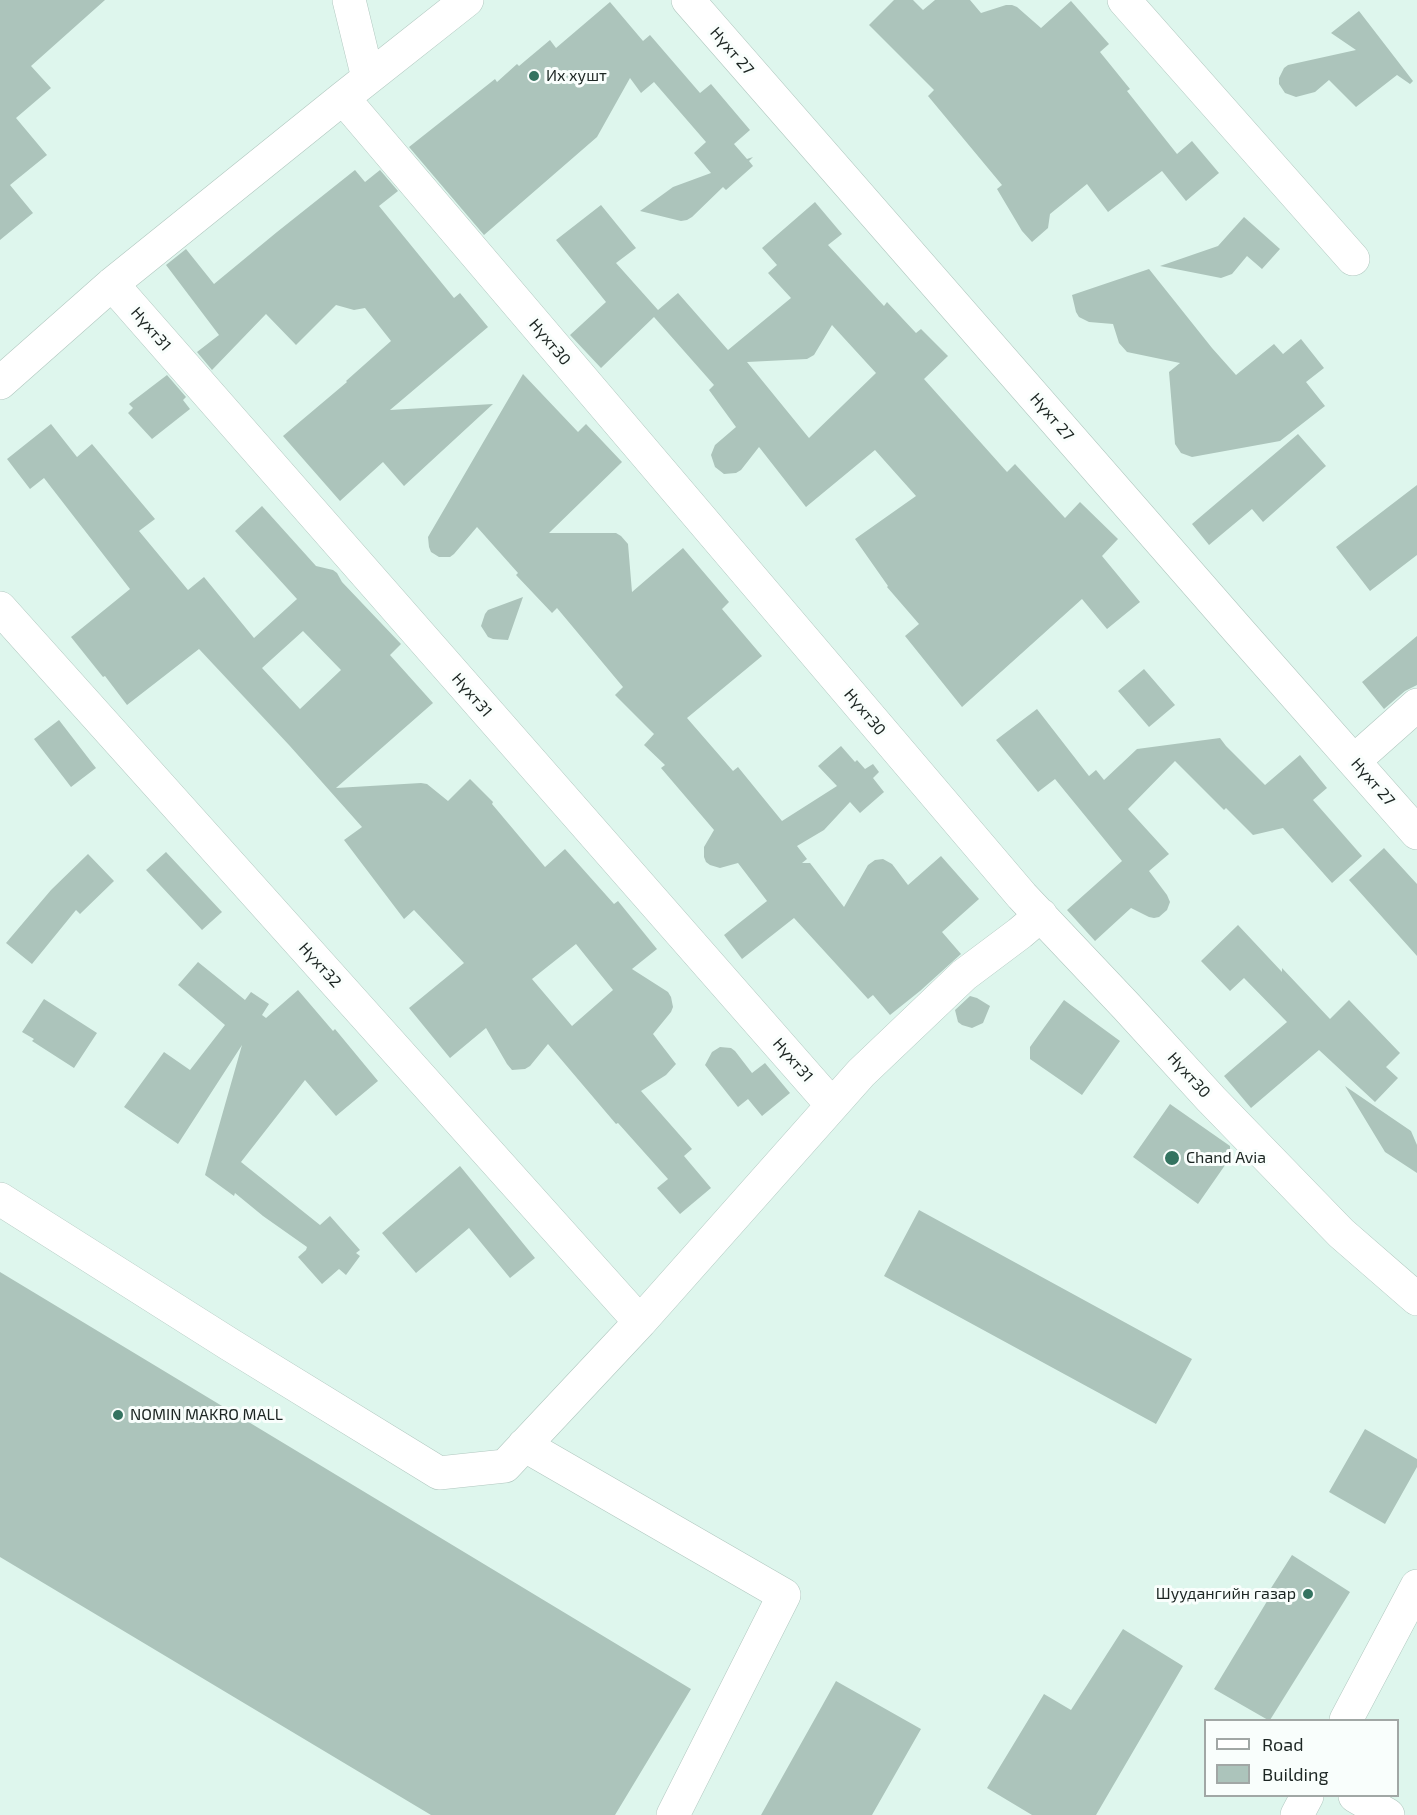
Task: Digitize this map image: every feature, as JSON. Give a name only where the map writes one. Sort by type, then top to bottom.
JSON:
[{"type":"street","points":[[349,0],[369,78]]},
{"type":"street","points":[[0,382],[112,284],[467,0]]},
{"type":"street","name":"Нүхт 27","points":[[688,0],[1417,833]]},
{"type":"street","points":[[1124,0],[1353,259]]},
{"type":"street","name":"Нүхт30","points":[[343,98],[1014,887],[1210,1099],[1333,1225],[1417,1299]]},
{"type":"street","name":"Нүхт31","points":[[112,284],[832,1105]]},
{"type":"street","name":"Нүхт32","points":[[0,608],[640,1322]]},
{"type":"street","points":[[1354,761],[1417,705]]},
{"type":"street","points":[[0,1199],[439,1473],[505,1466],[640,1322],[861,1073],[964,975],[1041,915]]},
{"type":"street","points":[[524,1445],[784,1595],[673,1815]]},
{"type":"street","points":[[1347,1719],[1417,1586]]},
{"type":"street","points":[[1298,1815],[1307,1797]]},
{"type":"street","points":[[1357,1797],[1388,1815]]},
{"type":"building","points":[[0,0],[105,0],[31,66],[51,88],[16,118],[47,155],[10,185],[33,213],[0,240]]},
{"type":"building","points":[[894,0],[913,0],[923,10],[935,0],[970,0],[981,13],[1012,5],[1041,28],[1071,1],[1109,44],[1100,52],[1130,89],[1127,91],[1177,154],[1192,141],[1219,173],[1186,201],[1162,171],[1108,212],[1087,184],[1050,214],[1048,228],[1032,242],[1022,231],[997,189],[1002,185],[928,96],[934,90],[869,25]]},
{"type":"building","points":[[610,2],[643,41],[650,35],[700,93],[711,84],[750,130],[734,144],[747,159],[753,157],[749,161],[753,166],[726,190],[723,187],[687,220],[681,221],[640,211],[673,187],[711,173],[694,153],[706,142],[654,82],[641,93],[630,78],[597,137],[484,235],[409,147],[495,79],[497,82],[550,40],[556,48]]},
{"type":"building","points":[[1359,11],[1413,81],[1410,84],[1397,75],[1356,107],[1329,80],[1315,92],[1296,97],[1285,93],[1279,84],[1279,78],[1288,65],[1356,50],[1331,33]]},
{"type":"building","points":[[355,170],[365,182],[380,170],[398,191],[379,206],[454,298],[460,293],[488,327],[390,410],[493,404],[404,486],[383,462],[340,501],[283,436],[391,341],[365,308],[354,310],[336,305],[296,345],[266,314],[212,370],[197,352],[219,335],[166,265],[186,249],[214,284]]},
{"type":"building","points":[[815,202],[842,234],[828,245],[884,306],[887,302],[916,333],[921,329],[948,356],[924,379],[1007,472],[1015,464],[1065,518],[1080,502],[1118,539],[1102,556],[1140,602],[1107,629],[1082,599],[962,707],[905,636],[919,624],[887,587],[855,539],[916,496],[875,450],[806,507],[759,447],[736,473],[724,474],[715,467],[711,455],[715,445],[736,427],[709,390],[714,385],[654,317],[601,368],[570,335],[606,302],[556,240],[601,205],[636,248],[616,263],[658,310],[678,293],[728,350],[791,298],[768,273],[777,265],[762,248]],"holes":[[[832,325],[876,373],[809,438],[747,362],[807,359],[814,355]]]},
{"type":"building","points":[[1244,217],[1280,249],[1262,269],[1247,256],[1232,274],[1221,278],[1160,266],[1218,246]]},
{"type":"building","points":[[1149,269],[1236,375],[1274,344],[1283,354],[1301,339],[1324,368],[1306,382],[1325,406],[1280,441],[1192,457],[1181,453],[1175,444],[1169,372],[1180,363],[1127,352],[1119,343],[1113,324],[1089,322],[1079,317],[1072,295]]},
{"type":"building","points":[[523,374],[578,432],[586,424],[622,462],[549,533],[616,533],[621,536],[628,544],[632,592],[683,548],[729,602],[722,609],[762,656],[687,718],[733,771],[738,767],[782,821],[837,786],[818,766],[841,746],[855,762],[857,760],[865,769],[873,764],[879,772],[873,778],[884,792],[860,813],[850,802],[824,830],[797,846],[807,859],[802,863],[810,863],[844,907],[868,865],[875,860],[883,859],[892,864],[908,885],[941,856],[979,899],[942,932],[961,954],[890,1015],[873,995],[868,999],[794,918],[742,959],[724,935],[767,901],[738,863],[720,868],[706,862],[704,847],[714,830],[661,768],[665,765],[644,745],[654,734],[615,695],[623,687],[557,608],[552,613],[516,575],[518,573],[477,527],[450,557],[439,557],[431,552],[428,537]]},
{"type":"building","points":[[167,375],[186,397],[183,400],[190,409],[152,439],[128,413],[133,408],[129,404]]},
{"type":"building","points":[[51,424],[77,457],[92,444],[155,519],[139,531],[188,590],[204,577],[254,638],[297,599],[235,531],[262,506],[316,566],[337,573],[342,582],[401,644],[390,655],[433,703],[336,788],[421,783],[427,784],[448,801],[470,779],[493,802],[492,804],[545,867],[565,849],[614,904],[618,901],[657,949],[632,969],[668,992],[673,1007],[653,1034],[676,1064],[666,1075],[641,1091],[692,1149],[684,1156],[711,1188],[680,1214],[657,1188],[668,1179],[618,1123],[616,1124],[548,1044],[530,1066],[525,1069],[512,1070],[486,1028],[450,1058],[409,1008],[464,963],[414,910],[404,919],[344,840],[362,827],[199,649],[127,705],[71,637],[130,589],[44,478],[30,489],[7,459]],"holes":[[[303,631],[341,670],[300,709],[262,668]],[[576,944],[613,990],[572,1026],[532,979]]]},
{"type":"building","points":[[1298,434],[1326,466],[1263,522],[1252,509],[1209,545],[1192,524]]},
{"type":"building","points":[[1417,485],[1417,555],[1370,591],[1336,547]]},
{"type":"building","points":[[523,597],[508,640],[488,637],[481,626],[488,610]]},
{"type":"building","points":[[1417,636],[1417,685],[1405,691],[1384,709],[1362,682]]},
{"type":"building","points":[[1144,669],[1175,705],[1149,727],[1118,691]]},
{"type":"building","points":[[1037,709],[1089,776],[1096,770],[1104,780],[1137,749],[1220,738],[1265,785],[1300,755],[1327,788],[1313,800],[1362,856],[1332,883],[1283,828],[1253,835],[1226,808],[1224,810],[1175,761],[1128,809],[1169,854],[1149,871],[1167,895],[1170,902],[1167,910],[1154,918],[1131,908],[1095,941],[1067,910],[1122,861],[1055,779],[1038,792],[996,740]]},
{"type":"building","points":[[59,720],[96,768],[71,787],[34,739]]},
{"type":"building","points":[[1384,848],[1417,884],[1417,956],[1349,880]]},
{"type":"building","points":[[166,852],[222,912],[202,930],[146,870]]},
{"type":"building","points":[[88,854],[114,881],[80,914],[76,910],[32,964],[6,943],[51,890]]},
{"type":"building","points":[[1238,925],[1330,1019],[1349,1000],[1400,1053],[1386,1067],[1398,1078],[1375,1102],[1319,1050],[1251,1108],[1224,1076],[1287,1022],[1244,978],[1230,991],[1201,961]]},
{"type":"building","points":[[198,962],[245,1000],[251,992],[269,1004],[262,1015],[266,1018],[298,990],[333,1031],[335,1029],[378,1081],[336,1116],[305,1080],[241,1162],[320,1225],[330,1216],[360,1250],[356,1253],[360,1256],[346,1275],[339,1269],[322,1284],[298,1257],[307,1247],[235,1193],[234,1196],[205,1175],[242,1045],[178,1144],[124,1107],[164,1052],[190,1070],[225,1025],[178,985]]},
{"type":"building","points":[[970,996],[990,1006],[983,1023],[972,1028],[958,1022],[955,1010]]},
{"type":"building","points":[[44,999],[97,1033],[74,1068],[22,1032]]},
{"type":"building","points":[[1064,1000],[1120,1041],[1082,1095],[1030,1059],[1030,1047]]},
{"type":"building","points":[[720,1047],[731,1048],[735,1051],[752,1073],[765,1063],[790,1093],[762,1116],[748,1099],[738,1107],[705,1065],[712,1052]]},
{"type":"building","points":[[1345,1086],[1411,1131],[1417,1145],[1417,1173],[1385,1152]]},
{"type":"building","points":[[1170,1104],[1230,1146],[1230,1158],[1198,1204],[1133,1157]]},
{"type":"building","points":[[460,1166],[535,1258],[510,1278],[469,1228],[416,1273],[382,1233]]},
{"type":"building","points":[[919,1210],[1192,1359],[1156,1424],[884,1276]]},
{"type":"building","name":"NOMIN MAKRO MALL","points":[[0,1272],[691,1689],[615,1815],[431,1815],[0,1557]]},
{"type":"building","points":[[1365,1429],[1417,1459],[1417,1467],[1385,1524],[1329,1492]]},
{"type":"building","points":[[1292,1555],[1350,1592],[1271,1719],[1266,1719],[1214,1689],[1269,1598],[1266,1596]]},
{"type":"building","points":[[1123,1629],[1183,1666],[1096,1815],[1032,1815],[987,1788],[1044,1694],[1071,1710]]},
{"type":"building","points":[[836,1681],[921,1729],[872,1815],[761,1815]]},
{"type":"place","name":"Их хушт","points":[[534,76]]},
{"type":"place","name":"Chand Avia","points":[[1172,1158]]},
{"type":"place","name":"NOMIN MAKRO MALL","points":[[118,1415]]},
{"type":"place","name":"Шуудангийн газар","points":[[1308,1594]]}]
